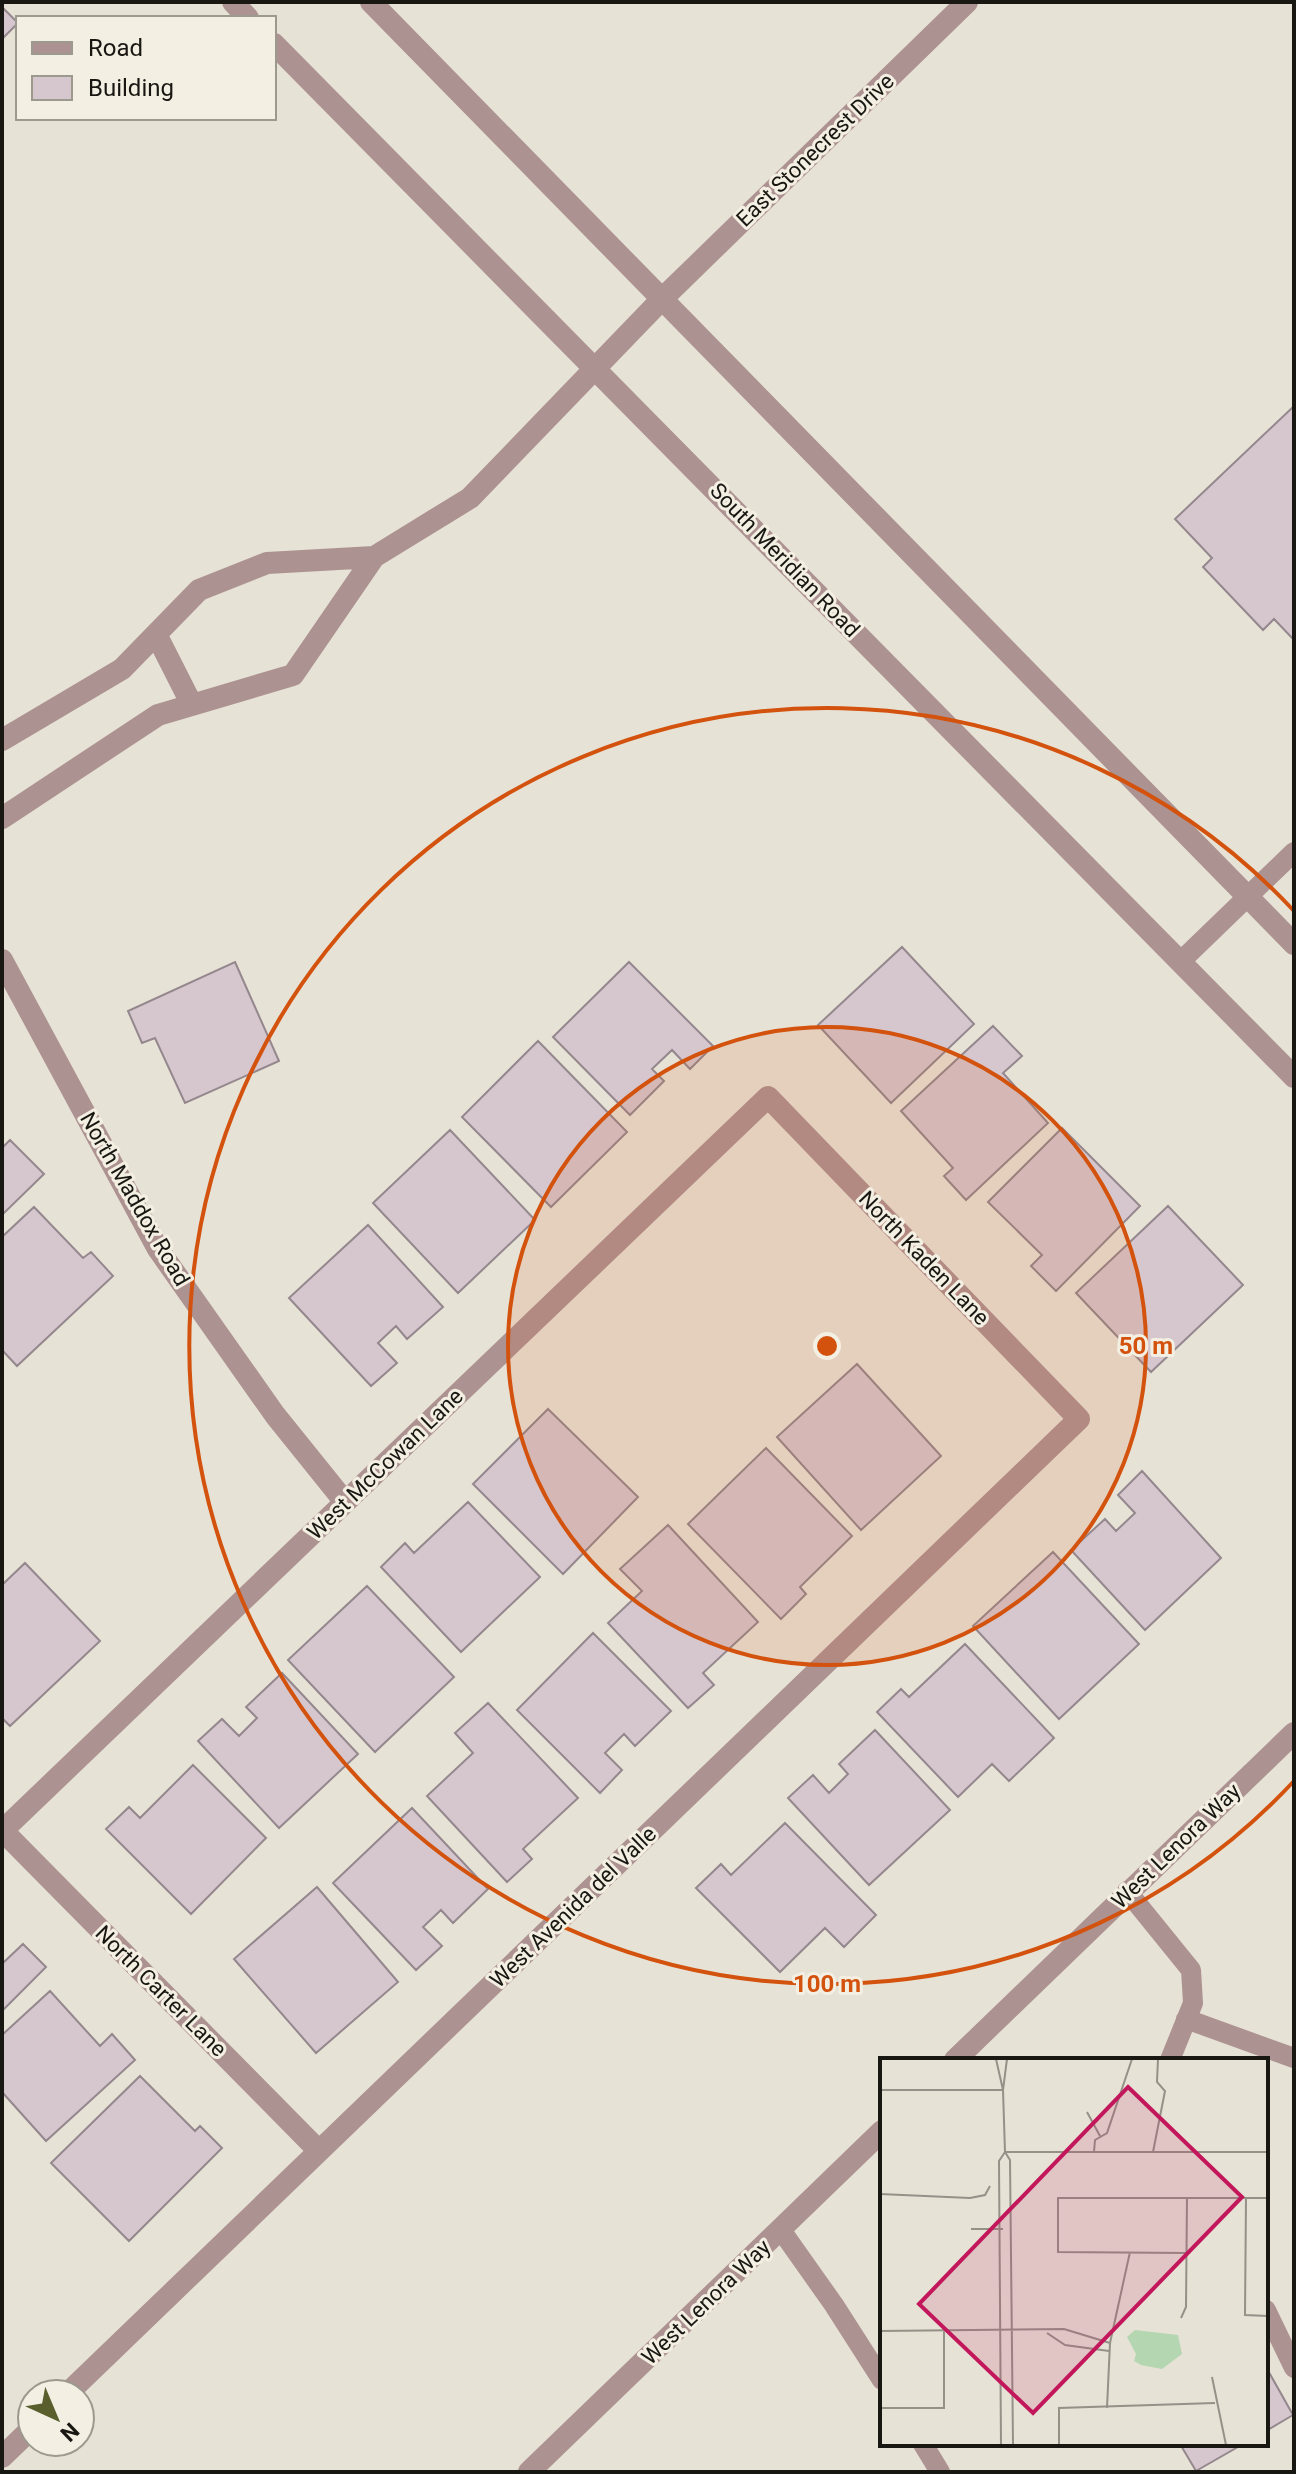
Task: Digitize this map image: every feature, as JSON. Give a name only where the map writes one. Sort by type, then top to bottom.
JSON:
[{"type":"street","points":[[371,2],[1294,944]]},
{"type":"street","name":"East Stonecrest Drive","points":[[374,557],[470,498],[662,299],[967,2]]},
{"type":"street","name":"South Meridian Road","points":[[276,46],[1294,1077]]},
{"type":"street","points":[[2,740],[122,669],[199,590],[267,563],[374,557]]},
{"type":"street","points":[[2,818],[158,715],[293,675],[374,557]]},
{"type":"street","points":[[156,634],[192,705]]},
{"type":"street","name":"North Maddox Road","points":[[2,960],[158,1249],[275,1415],[345,1502]]},
{"type":"street","name":"West McCowan Lane","points":[[2,1831],[768,1097]]},
{"type":"street","name":"North Kaden Lane","points":[[768,1097],[1079,1419]]},
{"type":"street","name":"West Avenida del Valle","points":[[84,2378],[1079,1419]]},
{"type":"street","name":"West Lenora Way","points":[[957,2058],[1294,1733]]},
{"type":"street","name":"North Carter Lane","points":[[2,1831],[319,2151]]},
{"type":"street","name":"West Lenora Way","points":[[529,2472],[880,2133]]},
{"type":"lane","points":[[1180,962],[1294,852]]},
{"type":"lane","points":[[1127,1891],[1191,1970],[1193,2003],[1171,2058]]},
{"type":"lane","points":[[1186,2019],[1294,2058]]},
{"type":"lane","points":[[781,2230],[880,2377]]},
{"type":"lane","points":[[1268,2314],[1294,2368]]},
{"type":"lane","points":[[924,2446],[940,2472]]},
{"type":"building","points":[[2,7],[16,21],[16,25],[2,39]]},
{"type":"building","points":[[1294,406],[1294,640],[1274,619],[1263,630],[1203,567],[1212,558],[1175,519]]},
{"type":"building","points":[[902,947],[974,1024],[891,1103],[818,1025]]},
{"type":"building","points":[[235,962],[279,1061],[185,1103],[155,1038],[142,1043],[128,1011]]},
{"type":"building","points":[[629,962],[713,1046],[690,1069],[672,1050],[652,1069],[664,1081],[630,1115],[553,1037]]},
{"type":"building","points":[[993,1026],[1022,1056],[1003,1073],[1048,1123],[966,1200],[944,1176],[953,1168],[901,1111]]},
{"type":"building","points":[[538,1041],[627,1132],[551,1207],[462,1117]]},
{"type":"building","points":[[1062,1128],[1140,1206],[1056,1291],[1031,1266],[1042,1255],[988,1202]]},
{"type":"building","points":[[450,1130],[535,1220],[458,1293],[373,1203]]},
{"type":"building","points":[[10,1140],[44,1174],[2,1215],[2,1148]]},
{"type":"building","points":[[1168,1206],[1243,1285],[1151,1372],[1076,1293]]},
{"type":"building","points":[[34,1207],[83,1258],[91,1252],[113,1276],[17,1366],[2,1350],[2,1237]]},
{"type":"building","points":[[368,1225],[443,1307],[407,1339],[396,1326],[378,1343],[397,1363],[371,1386],[289,1298]]},
{"type":"building","points":[[857,1364],[941,1456],[861,1530],[777,1437]]},
{"type":"building","points":[[548,1409],[638,1497],[563,1574],[473,1484]]},
{"type":"building","points":[[766,1448],[852,1536],[800,1587],[806,1594],[781,1619],[688,1524]]},
{"type":"building","points":[[1142,1471],[1221,1558],[1145,1630],[1071,1550],[1105,1519],[1116,1531],[1135,1513],[1118,1495]]},
{"type":"building","points":[[468,1502],[540,1577],[461,1652],[381,1567],[405,1543],[414,1553]]},
{"type":"building","points":[[668,1525],[758,1622],[703,1673],[714,1685],[688,1708],[608,1623],[642,1591],[620,1569]]},
{"type":"building","points":[[1053,1552],[1139,1644],[1059,1719],[973,1626]]},
{"type":"building","points":[[25,1563],[100,1641],[10,1726],[2,1718],[2,1585]]},
{"type":"building","points":[[367,1586],[454,1677],[375,1752],[288,1660]]},
{"type":"building","points":[[593,1633],[671,1711],[635,1746],[624,1734],[605,1753],[622,1770],[600,1793],[517,1710]]},
{"type":"building","points":[[965,1644],[1054,1738],[1009,1781],[992,1764],[958,1797],[877,1712],[901,1689],[909,1697]]},
{"type":"building","points":[[282,1673],[358,1754],[279,1828],[198,1741],[222,1719],[239,1736],[257,1718],[246,1707]]},
{"type":"building","points":[[488,1703],[578,1798],[523,1849],[532,1859],[507,1882],[427,1796],[473,1753],[455,1733]]},
{"type":"building","points":[[875,1730],[950,1810],[869,1885],[788,1798],[813,1775],[829,1793],[848,1774],[839,1764]]},
{"type":"building","points":[[193,1765],[266,1838],[191,1914],[106,1829],[129,1807],[140,1818]]},
{"type":"building","points":[[412,1808],[488,1889],[453,1923],[441,1910],[423,1927],[442,1946],[416,1970],[333,1883]]},
{"type":"building","points":[[785,1823],[876,1915],[844,1947],[825,1928],[780,1972],[696,1888],[721,1864],[731,1875]]},
{"type":"building","points":[[317,1887],[398,1982],[316,2053],[234,1959]]},
{"type":"building","points":[[23,1944],[46,1967],[2,2011],[2,1961]]},
{"type":"building","points":[[50,1991],[100,2046],[112,2034],[135,2060],[46,2141],[2,2092],[2,2035]]},
{"type":"building","points":[[140,2076],[195,2131],[200,2126],[222,2148],[129,2241],[51,2163]]},
{"type":"building","points":[[1268,2371],[1293,2415],[1268,2430]]},
{"type":"building","points":[[1181,2446],[1240,2446],[1196,2471]]}]
